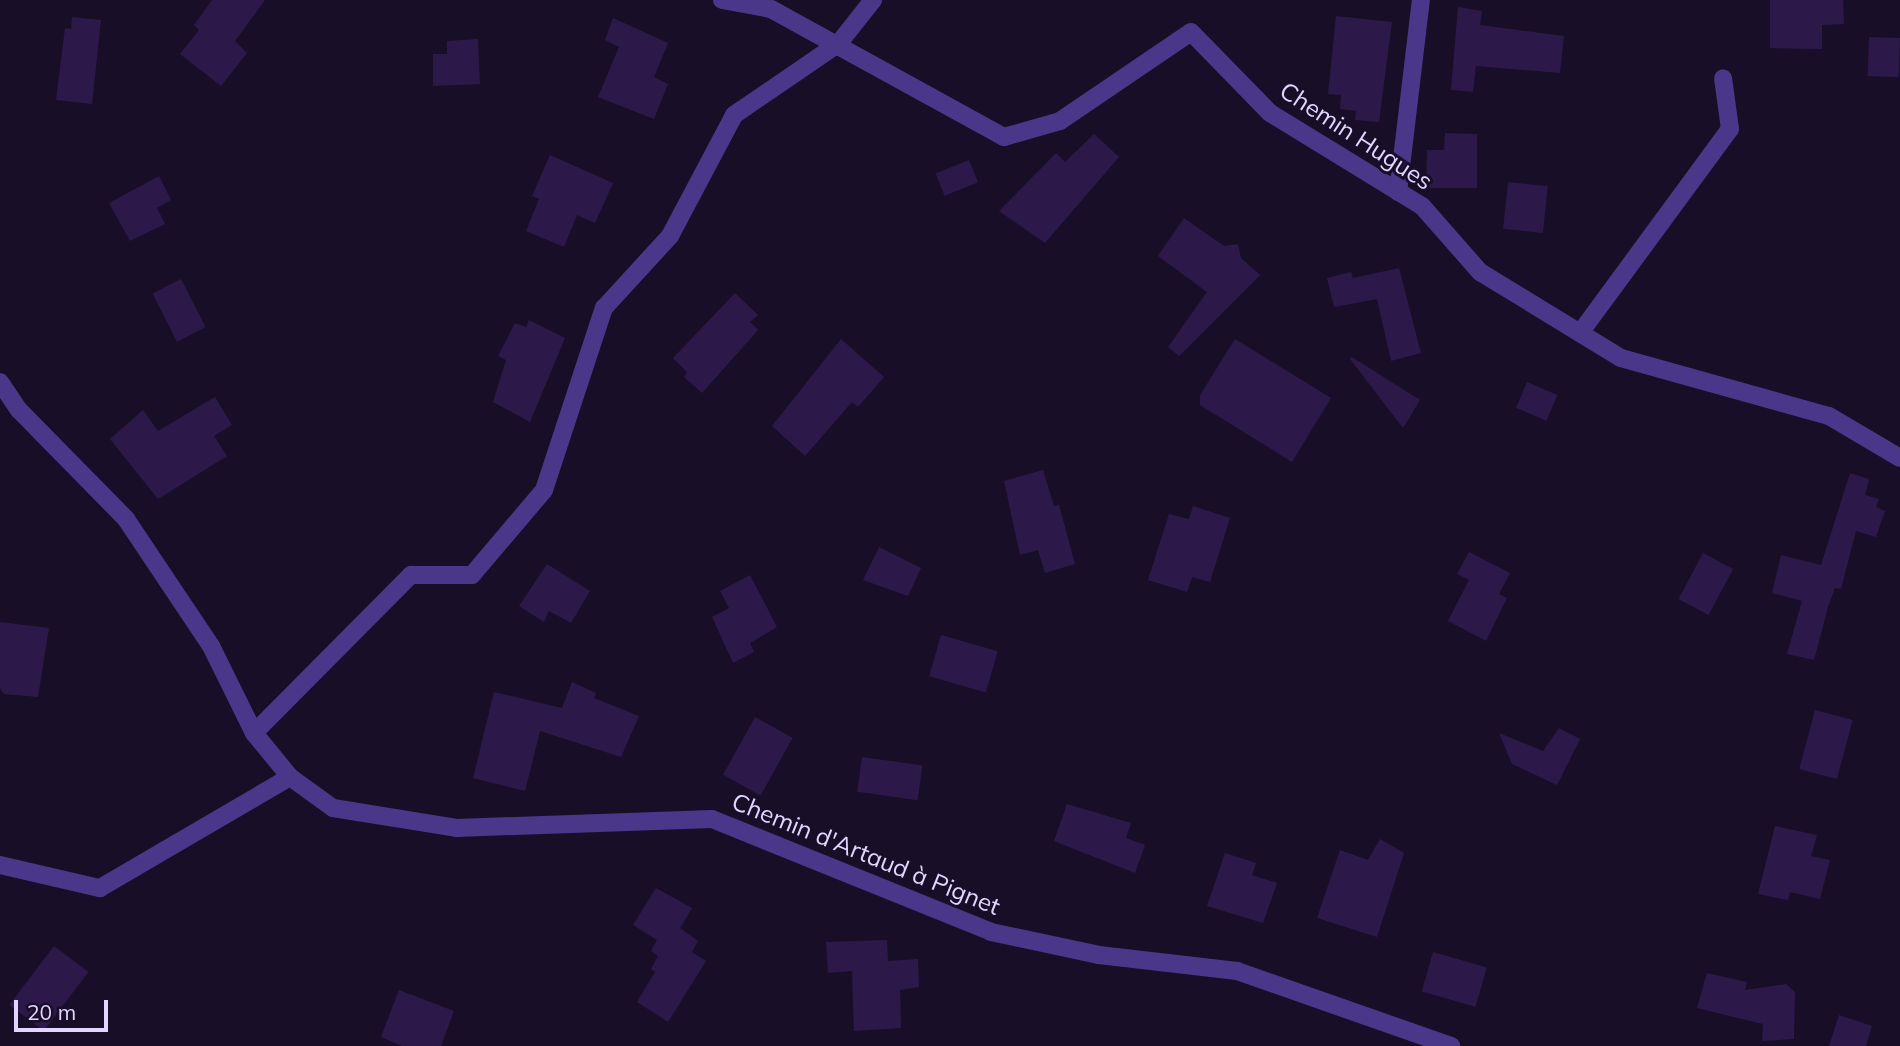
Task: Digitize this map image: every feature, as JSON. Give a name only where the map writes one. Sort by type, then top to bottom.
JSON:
[{"type":"street","points":[[722,0],[771,9],[839,43]]},
{"type":"street","points":[[254,733],[411,575],[472,575],[544,490],[604,308],[670,236],[734,115],[839,43],[873,0]]},
{"type":"street","points":[[1398,192],[1421,0]]},
{"type":"street","name":"Chemin Hugues","points":[[839,43],[1004,137],[1060,121],[1191,32],[1270,113],[1422,206],[1480,272],[1621,358],[1829,416],[1900,458]]},
{"type":"street","points":[[1580,333],[1730,129],[1723,78]]},
{"type":"street","name":"Chemin d'Artaud à Pignet","points":[[0,382],[19,410],[126,519],[211,646],[254,733],[290,777],[333,808],[456,828],[712,819],[991,932],[1099,955],[1237,971],[1451,1046]]},
{"type":"street","points":[[0,865],[100,888],[290,777]]},
{"type":"building","points":[[212,0],[265,0],[235,41],[247,53],[221,86],[180,54],[199,30],[194,25]]},
{"type":"building","points":[[1770,0],[1843,0],[1844,24],[1822,25],[1822,49],[1770,48]]},
{"type":"building","points":[[1458,7],[1482,11],[1480,25],[1564,36],[1560,73],[1476,66],[1473,92],[1451,90]]},
{"type":"building","points":[[1336,16],[1392,22],[1379,122],[1355,120],[1356,111],[1340,109],[1341,95],[1328,94]]},
{"type":"building","points":[[72,17],[101,20],[92,104],[56,100],[65,28],[71,29]]},
{"type":"building","points":[[613,18],[668,43],[654,77],[668,84],[654,119],[598,97],[619,47],[605,40]]},
{"type":"building","points":[[1869,37],[1900,38],[1899,77],[1868,76]]},
{"type":"building","points":[[478,39],[480,84],[433,86],[433,54],[447,54],[447,41]]},
{"type":"building","points":[[1445,133],[1477,134],[1477,188],[1426,188],[1427,150],[1444,150]]},
{"type":"building","points":[[1094,134],[1119,157],[1045,243],[999,211],[1056,153],[1065,162]]},
{"type":"building","points":[[550,155],[613,183],[595,223],[577,215],[564,247],[526,231],[539,199],[532,196]]},
{"type":"building","points":[[969,160],[978,182],[945,196],[936,173]]},
{"type":"building","points":[[159,176],[171,200],[157,208],[165,224],[130,241],[109,203]]},
{"type":"building","points":[[1508,182],[1548,186],[1543,233],[1503,229]]},
{"type":"building","points":[[1184,218],[1224,246],[1238,244],[1241,258],[1260,275],[1179,356],[1168,347],[1207,292],[1158,256]]},
{"type":"building","points":[[1399,268],[1421,353],[1391,361],[1377,299],[1334,307],[1327,278],[1351,272],[1353,278]]},
{"type":"building","points":[[181,279],[206,327],[177,342],[152,294]]},
{"type":"building","points":[[735,293],[758,315],[750,322],[758,330],[702,393],[684,377],[687,372],[673,358]]},
{"type":"building","points":[[529,320],[565,338],[530,422],[493,402],[506,360],[498,356],[515,323],[526,327]]},
{"type":"building","points":[[841,339],[884,377],[858,407],[852,402],[805,456],[772,426]]},
{"type":"building","points":[[1235,339],[1331,398],[1292,462],[1200,405],[1200,395]]},
{"type":"building","points":[[1352,357],[1420,400],[1403,428],[1350,359]]},
{"type":"building","points":[[1527,382],[1557,395],[1546,421],[1516,408]]},
{"type":"building","points":[[215,397],[232,425],[214,436],[227,456],[158,499],[110,439],[143,410],[158,431]]},
{"type":"building","points":[[1043,470],[1054,506],[1059,505],[1075,564],[1045,573],[1038,550],[1020,555],[1004,481]]},
{"type":"building","points":[[1850,473],[1869,479],[1865,495],[1879,499],[1876,507],[1885,511],[1876,537],[1856,531],[1841,589],[1835,588],[1814,660],[1787,654],[1802,601],[1772,593],[1781,555],[1821,565]]},
{"type":"building","points":[[1193,506],[1230,518],[1210,582],[1192,577],[1187,592],[1148,580],[1169,514],[1189,519]]},
{"type":"building","points":[[879,547],[921,568],[908,596],[863,580]]},
{"type":"building","points":[[1469,552],[1510,573],[1499,594],[1507,598],[1486,641],[1448,621],[1469,580],[1457,574]]},
{"type":"building","points":[[1703,553],[1733,569],[1709,615],[1679,599]]},
{"type":"building","points":[[547,564],[590,591],[571,623],[549,611],[544,622],[519,606]]},
{"type":"building","points":[[750,575],[777,627],[750,643],[754,652],[733,663],[712,617],[729,608],[720,591]]},
{"type":"building","points":[[0,622],[49,628],[38,697],[4,694],[0,688]]},
{"type":"building","points":[[941,635],[998,651],[986,693],[929,676]]},
{"type":"building","points":[[572,682],[596,693],[594,698],[639,716],[621,757],[540,731],[525,791],[473,778],[494,692],[562,708]]},
{"type":"building","points":[[1815,710],[1853,720],[1837,779],[1799,769]]},
{"type":"building","points":[[755,717],[793,738],[761,796],[723,775]]},
{"type":"building","points":[[1559,728],[1580,739],[1557,785],[1512,764],[1499,733],[1543,751]]},
{"type":"building","points":[[862,757],[922,765],[918,800],[857,792]]},
{"type":"building","points":[[1067,804],[1131,823],[1126,838],[1145,845],[1135,873],[1054,841]]},
{"type":"building","points":[[1775,826],[1817,835],[1811,856],[1830,860],[1820,899],[1790,892],[1788,900],[1758,894]]},
{"type":"building","points":[[1380,839],[1404,853],[1377,937],[1317,918],[1340,850],[1368,860]]},
{"type":"building","points":[[1225,853],[1256,863],[1252,875],[1277,883],[1263,923],[1207,906]]},
{"type":"building","points":[[656,888],[692,908],[680,928],[698,941],[692,952],[706,961],[668,1022],[637,1002],[655,972],[651,969],[658,956],[651,951],[657,940],[633,925]]},
{"type":"building","points":[[887,940],[888,961],[918,959],[919,987],[900,990],[901,1028],[854,1031],[852,971],[828,973],[826,942]]},
{"type":"building","points":[[54,946],[88,972],[44,1031],[9,1005]]},
{"type":"building","points":[[1433,952],[1487,967],[1476,1007],[1422,991]]},
{"type":"building","points":[[1707,973],[1747,982],[1745,990],[1786,984],[1795,992],[1794,1039],[1762,1041],[1763,1024],[1697,1008]]},
{"type":"building","points":[[399,990],[454,1011],[441,1046],[402,1046],[381,1037]]},
{"type":"building","points":[[1839,1015],[1872,1026],[1866,1046],[1829,1046]]}]
